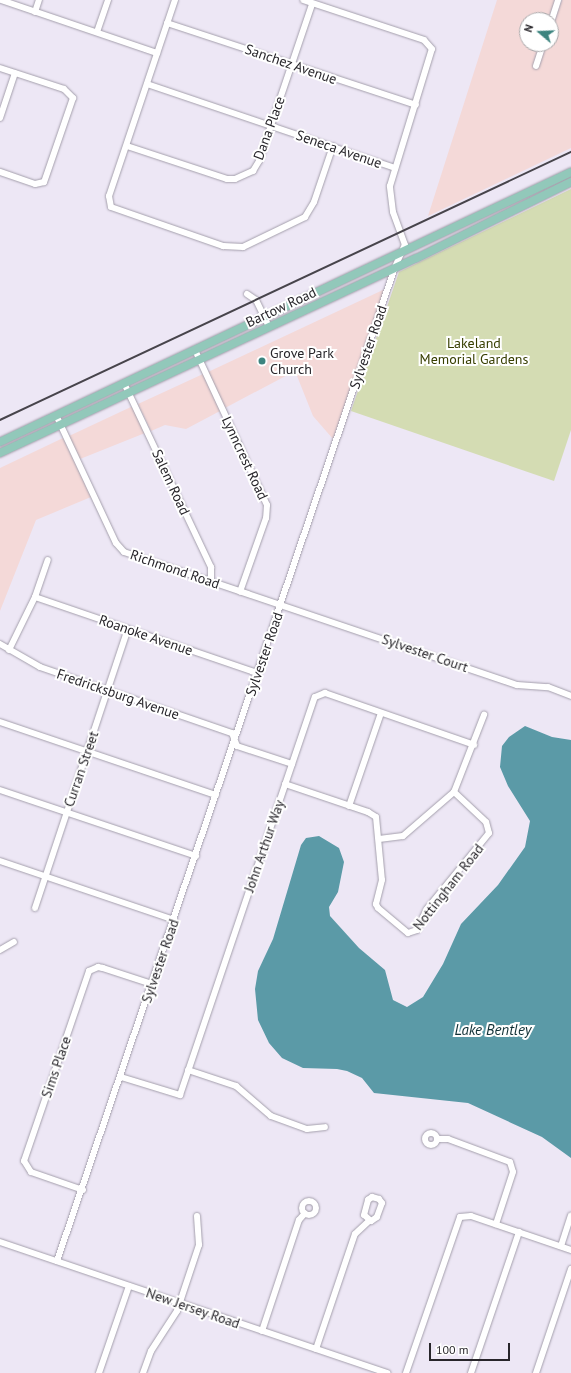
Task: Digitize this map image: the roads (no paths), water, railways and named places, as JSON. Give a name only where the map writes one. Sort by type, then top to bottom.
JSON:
[{"type":"main road","name":"Bartow Road","points":[[0,442],[571,172]]},
{"type":"main road","name":"Bartow Road","points":[[0,453],[396,268],[571,182]]},
{"type":"street","points":[[1,0],[157,53]]},
{"type":"street","points":[[35,12],[39,0]]},
{"type":"street","points":[[97,32],[108,0]]},
{"type":"street","points":[[175,0],[109,202],[115,210],[223,246],[243,247],[305,216],[314,202],[333,146]]},
{"type":"street","points":[[303,0],[424,40],[431,46],[432,54],[395,168],[389,194],[393,212],[404,240],[404,252]]},
{"type":"street","points":[[554,12],[558,0]]},
{"type":"street","name":"Dana Place","points":[[127,146],[235,179],[253,171],[259,161],[312,4]]},
{"type":"street","name":"Sanchez Avenue","points":[[167,23],[416,105]]},
{"type":"street","points":[[536,66],[541,52]]},
{"type":"street","points":[[0,68],[70,93],[72,105],[44,182],[35,184],[0,172]]},
{"type":"street","points":[[0,118],[15,73]]},
{"type":"street","name":"Seneca Avenue","points":[[147,84],[395,168]]},
{"type":"street","name":"Sylvester Road","points":[[57,1261],[83,1190],[280,605],[396,268],[404,252]]},
{"type":"street","points":[[247,294],[256,300],[269,327]]},
{"type":"street","name":"Lynncrest Road","points":[[194,350],[267,505],[266,518],[240,592]]},
{"type":"street","name":"Salem Road","points":[[124,383],[211,567],[211,582]]},
{"type":"street","name":"Richmond Road","points":[[56,415],[120,548],[133,556],[280,605]]},
{"type":"street","points":[[9,650],[36,597],[48,560]]},
{"type":"street","name":"Roanoke Avenue","points":[[36,597],[257,673]]},
{"type":"street","name":"Sylvester Court","points":[[280,605],[517,685],[548,687],[571,696]]},
{"type":"street","name":"Curran Street","points":[[35,908],[128,629]]},
{"type":"street","name":"Fredricksburg Avenue","points":[[0,644],[40,668],[232,733],[237,746],[292,764]]},
{"type":"street","name":"John Arthur Way","points":[[121,1077],[180,1095],[315,697],[325,693],[474,744]]},
{"type":"street","points":[[349,806],[381,713]]},
{"type":"street","points":[[379,839],[404,836],[454,792],[474,744],[484,715]]},
{"type":"street","points":[[0,722],[216,795]]},
{"type":"street","name":"Nottingham Road","points":[[285,784],[376,817],[382,880],[376,904],[404,931],[412,933],[419,927],[427,909],[489,833],[486,822],[454,792]]},
{"type":"street","points":[[0,790],[196,856]]},
{"type":"street","points":[[0,861],[174,920]]},
{"type":"street","points":[[0,950],[14,942]]},
{"type":"street","name":"Sims Place","points":[[83,1190],[31,1172],[24,1161],[89,971],[103,968],[152,984]]},
{"type":"street","points":[[188,1070],[236,1086],[271,1116],[307,1129],[325,1127]]},
{"type":"street","points":[[437,1139],[448,1139],[510,1162],[512,1176],[496,1224]]},
{"type":"street","points":[[262,1331],[299,1220],[305,1213]]},
{"type":"street","points":[[406,1373],[460,1218],[465,1215],[571,1250]]},
{"type":"street","points":[[143,1373],[151,1351],[173,1320],[180,1303],[199,1246],[197,1216]]},
{"type":"street","points":[[561,1246],[571,1216]]},
{"type":"street","points":[[316,1349],[355,1234],[369,1221]]},
{"type":"street","points":[[471,1373],[519,1232]]},
{"type":"street","name":"New Jersey Road","points":[[0,1242],[387,1373]]},
{"type":"street","points":[[536,1373],[571,1269]]},
{"type":"street","points":[[99,1373],[129,1286]]},
{"type":"street","points":[[365,1373],[367,1366]]},
{"type":"water","name":"Lake Bentley","points":[[525,726],[552,737],[571,740],[571,1158],[542,1137],[468,1103],[374,1093],[362,1078],[347,1071],[337,1069],[303,1068],[282,1058],[269,1043],[258,1020],[255,989],[258,971],[273,939],[301,845],[306,838],[319,836],[339,848],[344,862],[338,892],[329,907],[330,916],[359,948],[385,970],[393,1000],[407,1007],[423,997],[443,964],[461,924],[498,885],[525,847],[530,821],[508,786],[500,767],[502,746],[509,737]]},
{"type":"railway","points":[[0,420],[571,152]]},
{"type":"place","name":"Grove Park Church","points":[[262,361]]},
{"type":"park label","name":"Lakeland Memorial Gardens","points":[[474,352]]}]
